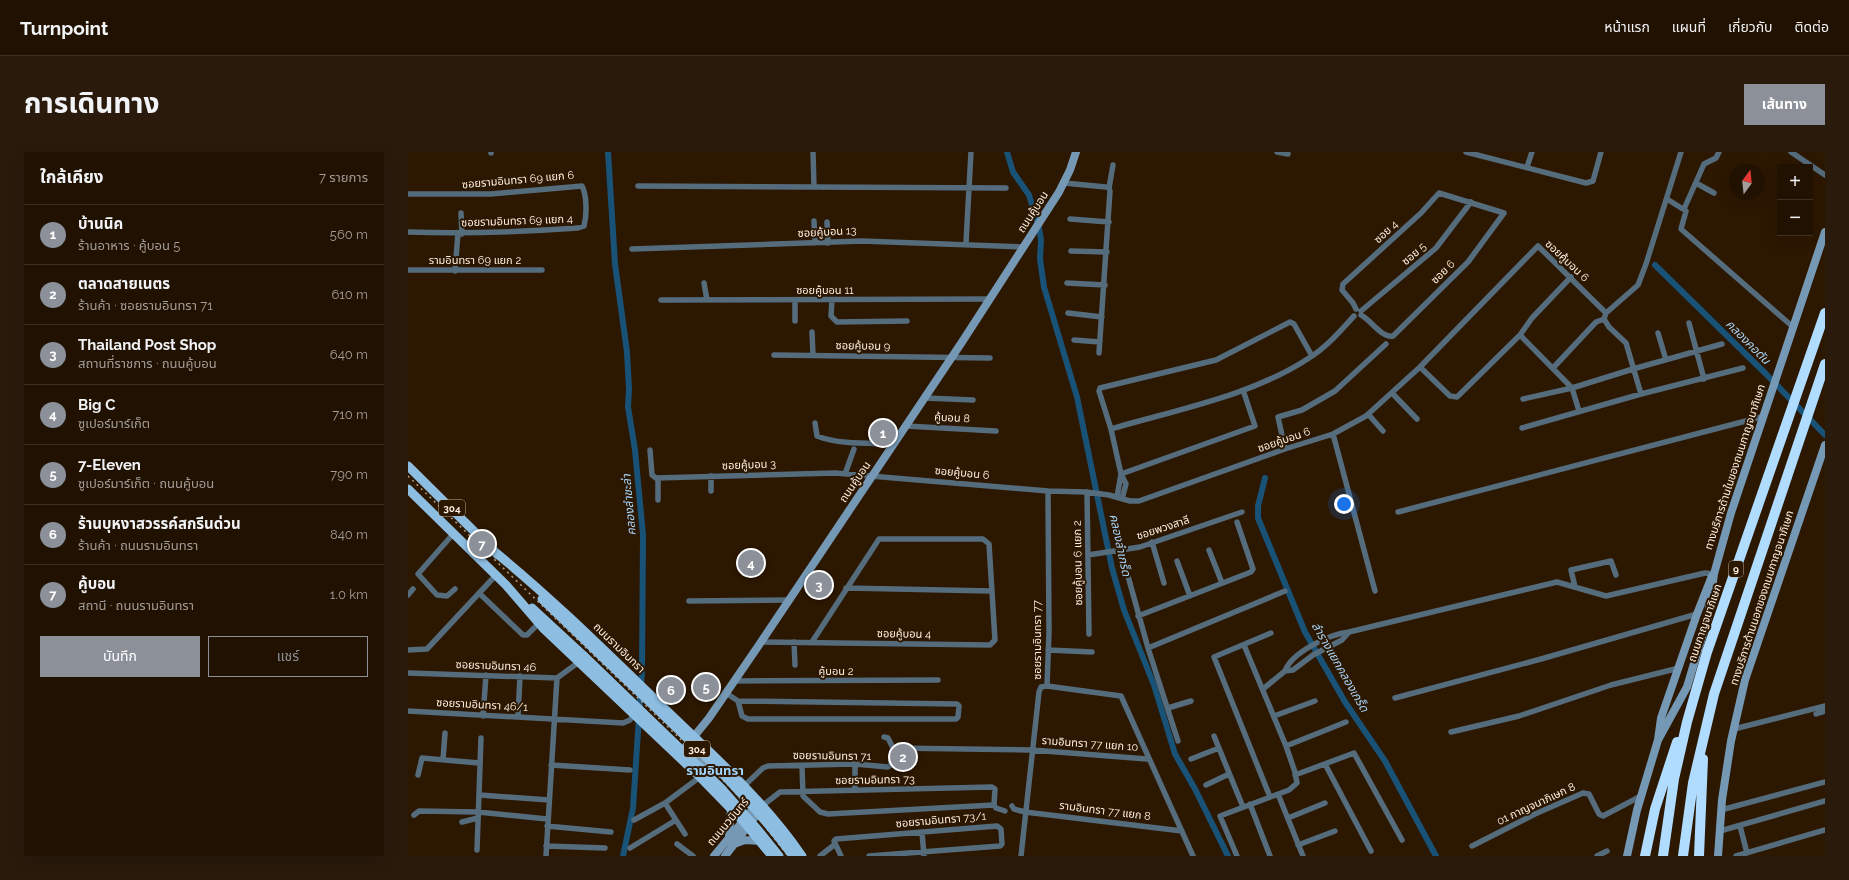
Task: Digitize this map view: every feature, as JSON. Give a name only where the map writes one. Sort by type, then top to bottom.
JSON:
[{"type":"highway","name":"ถนนกาญจนาภิเษก","points":[[1663,856],[1674,779],[1687,722],[1707,652],[1825,313]]},
{"type":"highway","name":"9","points":[[1683,856],[1689,806],[1700,749],[1714,694],[1825,364]]},
{"type":"highway","points":[[1645,856],[1655,809],[1663,781],[1687,722]]},
{"type":"highway","points":[[1699,856],[1703,763],[1700,749]]},
{"type":"main road","name":"ถนนคู้บอน","points":[[678,756],[694,737],[726,693],[925,398],[1064,183],[1076,152]]},
{"type":"main road","name":"ทางบริการด้านในของถนนกาญจนาภิเษก","points":[[1658,740],[1687,687],[1708,617],[1714,574],[1730,513],[1761,417],[1825,232]]},
{"type":"main road","name":"ทางบริการด้านนอกของถนนกาญจนาภิเษก","points":[[1718,856],[1721,810],[1734,729],[1745,680],[1824,448]]},
{"type":"main road","name":"ถนนรามอินทรา","points":[[408,466],[592,648],[729,780],[762,816],[793,856]]},
{"type":"main road","name":"304","points":[[408,489],[731,808],[772,856]]},
{"type":"main road","name":"ถนนรามอินทรา","points":[[495,552],[551,600],[742,784],[786,834],[802,856]]},
{"type":"main road","name":"ทางบริการด้านในของถนนกาญจนาภิเษก","points":[[1627,856],[1641,796],[1658,740],[1661,718],[1709,580],[1714,574]]},
{"type":"main road","name":"304","points":[[506,585],[539,623],[581,659],[721,788],[779,856]]},
{"type":"main road","points":[[1673,681],[1675,692],[1680,694],[1687,687]]},
{"type":"main road","points":[[650,728],[667,726],[671,720],[670,714]]},
{"type":"main road","points":[[688,744],[688,749],[709,772],[711,789]]},
{"type":"main road","points":[[721,799],[732,800],[737,798],[742,784]]},
{"type":"main road","name":"ถนนนวมินทร์","points":[[714,856],[729,837],[745,824],[761,805]]},
{"type":"main road","points":[[729,837],[731,808]]},
{"type":"main road","name":"ถนนนวมินทร์","points":[[725,856],[734,845],[745,824]]},
{"type":"main road","points":[[734,845],[745,840],[762,843],[772,832],[786,834]]},
{"type":"street","points":[[813,152],[814,187]]},
{"type":"street","points":[[966,243],[971,152]]},
{"type":"street","points":[[1277,152],[1288,154]]},
{"type":"street","points":[[1466,152],[1586,183],[1593,181],[1602,152]]},
{"type":"street","points":[[1527,167],[1532,152]]},
{"type":"street","points":[[1553,368],[1596,322],[1605,316],[1638,285],[1652,246],[1681,152]]},
{"type":"street","points":[[1719,152],[1716,158],[1704,164],[1684,209],[1686,211],[1681,230],[1793,327]]},
{"type":"street","points":[[1791,152],[1825,175]]},
{"type":"street","points":[[1099,353],[1109,222],[1109,188],[1114,165]]},
{"type":"street","points":[[1064,183],[1109,188]]},
{"type":"street","points":[[1696,183],[1714,193]]},
{"type":"street","name":"ซอยรามอินทรา 69 แยก 6","points":[[408,194],[492,194],[582,186]]},
{"type":"street","name":"ซอยรามอินทรา 69 แยก 4","points":[[408,232],[460,234],[522,233],[578,228],[584,226],[586,219],[584,190],[582,186]]},
{"type":"street","points":[[638,186],[968,189],[1006,188]]},
{"type":"street","name":"ซอย 4","points":[[1359,312],[1353,302],[1342,290],[1342,284],[1421,213],[1434,196],[1439,193],[1471,202]]},
{"type":"street","points":[[1667,199],[1684,209]]},
{"type":"street","name":"ซอย 5","points":[[1359,312],[1436,248],[1471,202]]},
{"type":"street","name":"ซอย 6","points":[[1359,312],[1384,334],[1389,337],[1393,336],[1468,262],[1504,215],[1503,212],[1471,202]]},
{"type":"street","points":[[455,271],[461,213]]},
{"type":"street","points":[[1070,219],[1109,222]]},
{"type":"street","points":[[814,221],[815,243]]},
{"type":"street","points":[[827,222],[828,243]]},
{"type":"street","name":"ซอยคู้บอน 13","points":[[632,249],[862,241],[966,243],[1023,247]]},
{"type":"street","name":"ซอยคู้บอน 6","points":[[872,475],[1048,491],[1090,492],[1139,501],[1285,449],[1333,434],[1368,414],[1420,367],[1536,247],[1539,246],[1571,277],[1605,316],[1609,327],[1626,343],[1642,394]]},
{"type":"street","points":[[1071,251],[1107,252]]},
{"type":"street","name":"รามอินทรา 69 แยก 2","points":[[408,270],[542,270]]},
{"type":"street","points":[[1420,367],[1454,398],[1520,335],[1532,318],[1571,277]]},
{"type":"street","points":[[704,283],[707,300]]},
{"type":"street","points":[[1067,283],[1105,285]]},
{"type":"street","name":"ซอยคู้บอน 11","points":[[661,300],[990,299]]},
{"type":"street","points":[[795,300],[796,321]]},
{"type":"street","points":[[832,300],[831,316],[837,322],[907,321]]},
{"type":"street","points":[[1111,429],[1243,390],[1292,368],[1312,356],[1328,343],[1354,316],[1354,311],[1359,312]]},
{"type":"street","points":[[1068,313],[1102,317]]},
{"type":"street","points":[[1120,498],[1121,474],[1111,429],[1099,391],[1100,388],[1216,360],[1290,322],[1294,324],[1312,356]]},
{"type":"street","points":[[1689,323],[1704,379]]},
{"type":"street","points":[[812,332],[813,355]]},
{"type":"street","points":[[1658,333],[1666,360]]},
{"type":"street","points":[[1520,335],[1572,388],[1580,412]]},
{"type":"street","points":[[1074,340],[1100,342]]},
{"type":"street","points":[[1285,449],[1278,416],[1302,410],[1335,391],[1386,344]]},
{"type":"street","points":[[1523,399],[1572,388],[1633,368],[1697,352],[1722,344]]},
{"type":"street","name":"ซอยคู้บอน 9","points":[[774,355],[990,358]]},
{"type":"street","points":[[1522,428],[1642,394],[1744,368]]},
{"type":"street","points":[[1121,474],[1255,426],[1243,390]]},
{"type":"street","points":[[1392,393],[1417,419]]},
{"type":"street","points":[[925,398],[973,400]]},
{"type":"street","points":[[1368,414],[1383,431]]},
{"type":"street","points":[[1398,512],[1761,417]]},
{"type":"street","points":[[815,423],[815,432],[817,436],[821,438],[894,444]]},
{"type":"street","name":"คู้บอน 8","points":[[906,426],[996,431]]},
{"type":"street","points":[[1333,434],[1375,591]]},
{"type":"street","points":[[650,450],[652,475],[658,478],[658,500]]},
{"type":"street","points":[[845,474],[854,450]]},
{"type":"street","name":"ซอยคู้บอน 3","points":[[658,478],[845,474],[872,475]]},
{"type":"street","points":[[711,476],[711,491]]},
{"type":"street","name":"ซอยรามอินทรา 77","points":[[1020,856],[1040,692],[1041,687],[1047,686],[1048,491]]},
{"type":"street","name":"ซอยคู้บอน 6 แยก 2","points":[[1089,634],[1088,555],[1090,492]]},
{"type":"street","name":"ซอยพวงสาลี","points":[[1088,555],[1120,551],[1242,512]]},
{"type":"street","points":[[1138,616],[1252,571],[1237,522]]},
{"type":"street","points":[[454,533],[418,574],[437,595],[447,596],[455,589]]},
{"type":"street","points":[[812,642],[846,588],[879,539],[983,539],[989,544],[992,591],[846,588]]},
{"type":"street","points":[[1152,542],[1164,583]]},
{"type":"street","points":[[1209,550],[1222,583]]},
{"type":"street","points":[[1120,551],[1138,616],[1178,742]]},
{"type":"street","points":[[1177,561],[1190,596]]},
{"type":"street","points":[[1575,587],[1571,570],[1611,561],[1616,575]]},
{"type":"street","points":[[1263,689],[1285,671],[1288,664],[1308,648],[1338,633],[1349,632],[1557,582],[1606,596],[1705,573],[1714,574]]},
{"type":"street","points":[[408,650],[427,649],[496,575]]},
{"type":"street","points":[[408,595],[414,589]]},
{"type":"street","name":"ซอยคู้บอน 4","points":[[761,642],[990,646],[995,640],[992,591]]},
{"type":"street","points":[[1148,648],[1285,591]]},
{"type":"street","points":[[479,593],[524,635],[527,635],[539,623]]},
{"type":"street","points":[[689,601],[789,600]]},
{"type":"street","points":[[1395,698],[1541,659],[1697,614]]},
{"type":"street","points":[[1285,671],[1293,670],[1313,655],[1342,640],[1349,632]]},
{"type":"street","points":[[1270,797],[1214,657],[1271,633]]},
{"type":"street","points":[[794,642],[795,665]]},
{"type":"street","points":[[1237,856],[1220,816],[1289,790],[1296,783],[1286,746],[1244,645]]},
{"type":"street","points":[[1048,650],[1092,652]]},
{"type":"street","points":[[546,856],[547,818],[557,678],[581,659]]},
{"type":"street","points":[[1451,732],[1518,716],[1612,685],[1679,668]]},
{"type":"street","name":"ซอยรามอินทรา 46","points":[[408,673],[557,678]]},
{"type":"street","points":[[484,716],[486,675]]},
{"type":"street","points":[[518,716],[520,676]]},
{"type":"street","name":"คู้บอน 2","points":[[734,681],[938,680]]},
{"type":"street","points":[[1047,686],[1121,696],[1147,759],[1193,856]]},
{"type":"street","points":[[726,693],[738,700],[957,704],[959,706],[958,717],[956,719],[748,719],[742,716],[738,700]]},
{"type":"street","points":[[1274,716],[1315,700]]},
{"type":"street","points":[[1168,708],[1191,701]]},
{"type":"street","points":[[1734,729],[1825,706]]},
{"type":"street","name":"ซอยรามอินทรา 46/1","points":[[408,711],[623,723],[630,720],[636,714]]},
{"type":"street","points":[[1816,714],[1825,711]]},
{"type":"street","points":[[1286,746],[1346,722]]},
{"type":"street","points":[[444,760],[445,733]]},
{"type":"street","points":[[1214,736],[1243,807]]},
{"type":"street","points":[[884,737],[888,738],[893,748],[1032,750]]},
{"type":"street","points":[[477,850],[481,738]]},
{"type":"street","name":"ซอยรามอินทรา 71","points":[[742,784],[766,766],[855,764],[888,767],[891,765],[893,748]]},
{"type":"street","points":[[1191,759],[1219,748]]},
{"type":"street","name":"รามอินทรา 77 แยก 10","points":[[1032,750],[1147,759]]},
{"type":"street","points":[[1295,775],[1354,753],[1402,840]]},
{"type":"street","points":[[418,776],[422,758],[479,763]]},
{"type":"street","points":[[855,764],[855,790]]},
{"type":"street","points":[[1324,764],[1371,851]]},
{"type":"street","points":[[551,765],[630,770]]},
{"type":"street","points":[[802,765],[803,796],[820,812],[828,814],[994,804],[996,808],[1005,811]]},
{"type":"street","points":[[1206,785],[1229,774]]},
{"type":"street","points":[[634,820],[665,803],[700,777]]},
{"type":"street","points":[[1721,810],[1825,782]]},
{"type":"street","name":"ซอยรามอินทรา 73","points":[[761,805],[777,793],[855,790],[994,788],[994,804]]},
{"type":"street","name":"01 กาญจนาภิเษก 8","points":[[1472,846],[1535,814],[1583,793],[1589,794],[1599,814],[1603,816],[1641,796]]},
{"type":"street","points":[[1278,794],[1303,856]]},
{"type":"street","points":[[480,795],[549,800]]},
{"type":"street","points":[[1720,831],[1825,801]]},
{"type":"street","points":[[665,803],[685,834]]},
{"type":"street","points":[[1288,818],[1325,803]]},
{"type":"street","points":[[1250,804],[1270,856]]},
{"type":"street","name":"รามอินทรา 77 แยก 8","points":[[1012,806],[1014,809],[1025,812],[1182,831]]},
{"type":"street","points":[[414,815],[419,811],[547,818]]},
{"type":"street","points":[[462,822],[478,815]]},
{"type":"street","points":[[630,848],[676,820]]},
{"type":"street","points":[[547,826],[610,832]]},
{"type":"street","name":"ซอยรามอินทรา 73/1","points":[[820,856],[834,845],[836,839],[997,826],[1001,829],[1002,844],[1000,846],[923,854],[870,856]]},
{"type":"street","points":[[1740,826],[1747,853]]},
{"type":"street","points":[[1736,856],[1825,830]]},
{"type":"street","points":[[922,832],[923,854]]},
{"type":"street","points":[[1298,845],[1335,832]]},
{"type":"street","points":[[677,844],[693,856]]},
{"type":"street","points":[[834,845],[841,856]]},
{"type":"street","points":[[546,846],[604,848]]},
{"type":"street","points":[[1597,856],[1607,851]]},
{"type":"waterway","name":"คลองลำชะล่า","points":[[608,152],[615,264],[627,352],[629,389],[628,407],[635,450],[643,535],[642,671],[633,808],[623,856]]},
{"type":"waterway","name":"คลองลำเกร็ด","points":[[1007,152],[1013,172],[1029,195],[1039,228],[1041,240],[1040,259],[1044,287],[1077,397],[1112,568],[1124,610],[1154,685],[1175,754],[1195,789],[1228,856]]},
{"type":"waterway","name":"คลองคอตัน","points":[[1655,265],[1766,374],[1825,435]]},
{"type":"waterway","name":"ลำรางแยกคลองเกร็ด","points":[[1265,478],[1258,506],[1258,518],[1305,632],[1345,702],[1385,761],[1436,856]]},
{"type":"railway","points":[[408,476],[729,786],[763,824],[788,856]]},
{"type":"place","name":"บ้านนิค","points":[[883,433]]},
{"type":"place","name":"คู้บอน","points":[[482,544]]},
{"type":"place","name":"Big C","points":[[751,563]]},
{"type":"place","name":"Thailand Post Shop","points":[[819,585]]},
{"type":"place","name":"7-Eleven","points":[[706,687]]},
{"type":"place","name":"ร้านบุหงาสวรรค์สกรีนด่วน","points":[[671,690]]},
{"type":"place","name":"ตลาดสายเนตร","points":[[903,757]]},
{"type":"district","name":"รามอินทรา","points":[[715,770]]}]
